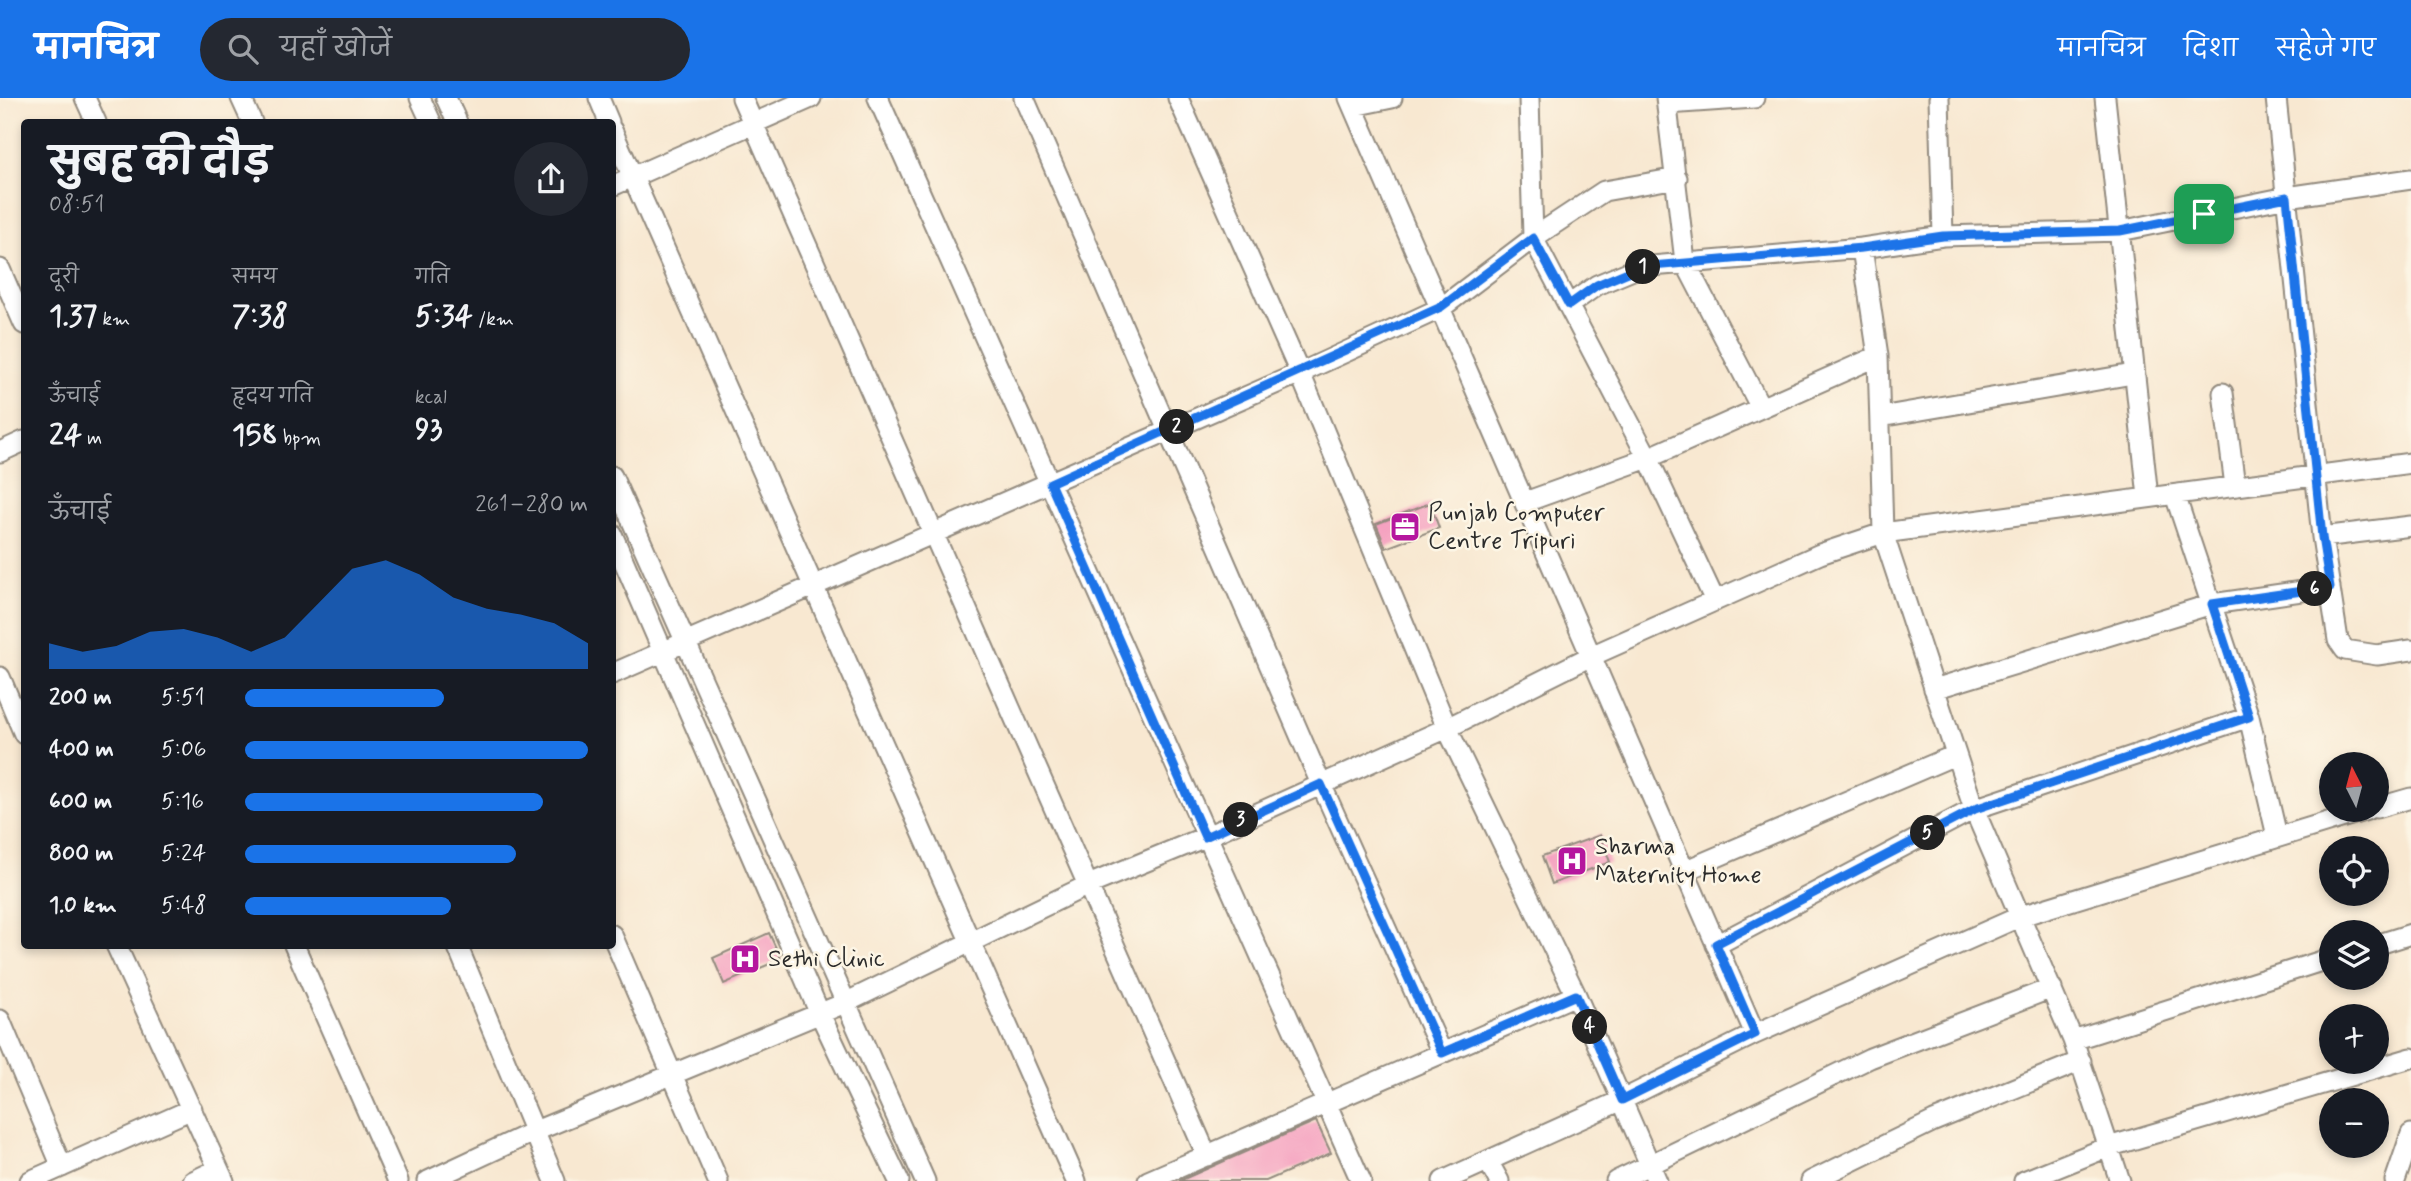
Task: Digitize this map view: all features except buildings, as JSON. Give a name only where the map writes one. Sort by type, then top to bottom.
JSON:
[{"type":"street","points":[[85,98],[95,119]]},
{"type":"street","points":[[241,98],[251,119]]},
{"type":"street","points":[[420,98],[430,119]]},
{"type":"street","points":[[446,98],[456,119]]},
{"type":"street","points":[[599,98],[608,119]]},
{"type":"street","points":[[742,98],[935,534],[1086,886],[1207,1156]]},
{"type":"street","points":[[616,184],[811,98]]},
{"type":"street","points":[[878,98],[1324,1104],[1361,1181]]},
{"type":"street","points":[[1024,98],[1321,784],[1442,1053]]},
{"type":"street","points":[[1178,98],[1300,373],[1447,728],[1576,995],[1654,1173]]},
{"type":"street","points":[[1392,98],[1351,102],[1525,502],[1589,657],[1755,1034]]},
{"type":"street","points":[[1528,98],[1533,238],[1648,458],[1715,601]]},
{"type":"street","points":[[1754,98],[1666,101],[1685,262],[1760,406]]},
{"type":"street","points":[[1939,98],[1943,236]]},
{"type":"street","points":[[2105,98],[2148,497]]},
{"type":"street","points":[[2276,98],[2315,476],[2338,640],[2345,650],[2377,655],[2411,650]]},
{"type":"street","points":[[616,139],[1076,1181]]},
{"type":"street","points":[[616,672],[1300,373],[1441,307],[1533,238],[1604,191],[1676,178]]},
{"type":"street","points":[[1569,305],[1615,276],[1640,267],[1862,248],[1943,236],[2120,231],[2287,197],[2411,179]]},
{"type":"street","points":[[1862,248],[1878,356],[1883,533],[1955,755],[1975,809],[2073,1040],[2120,1181]]},
{"type":"street","points":[[0,269],[21,317]]},
{"type":"street","points":[[1525,502],[1648,458],[1760,406],[1878,356]]},
{"type":"street","points":[[1880,417],[2133,374]]},
{"type":"street","points":[[2224,393],[2235,486]]},
{"type":"street","points":[[0,452],[21,442]]},
{"type":"street","points":[[428,1181],[533,1132],[845,1003],[1086,886],[1205,837],[1447,728],[1589,657],[1820,554],[1883,533],[2411,463]]},
{"type":"street","points":[[616,486],[925,1181]]},
{"type":"street","points":[[2175,495],[2249,717],[2277,836]]},
{"type":"street","points":[[2322,537],[2411,526]]},
{"type":"street","points":[[616,543],[820,1014],[899,1181]]},
{"type":"street","points":[[1934,688],[2212,604],[2330,587]]},
{"type":"street","points":[[0,677],[21,727]]},
{"type":"street","points":[[1716,944],[1975,809],[2249,717]]},
{"type":"street","points":[[1684,871],[1955,755]]},
{"type":"street","points":[[2389,804],[2411,798]]},
{"type":"street","points":[[1443,1181],[1622,1100],[1755,1034],[2021,916],[2325,822]]},
{"type":"street","points":[[2389,941],[2411,934]]},
{"type":"street","points":[[616,944],[718,1181]]},
{"type":"street","points":[[118,949],[221,1175],[193,1181]]},
{"type":"street","points":[[296,949],[398,1181]]},
{"type":"street","points":[[459,949],[555,1181]]},
{"type":"street","points":[[2073,1040],[2319,962]]},
{"type":"street","points":[[1616,1181],[1654,1173],[1870,1058],[2052,988]]},
{"type":"street","points":[[1148,1181],[1576,995]]},
{"type":"street","points":[[0,1020],[62,1167]]},
{"type":"street","points":[[2024,1181],[2108,1147],[2411,1058]]},
{"type":"street","points":[[1811,1181],[1934,1121],[2081,1061]]},
{"type":"street","points":[[30,1181],[192,1109]]},
{"type":"street","points":[[2395,1181],[2411,1133]]},
{"type":"street","points":[[1488,1161],[1499,1181]]},
{"type":"place","name":"Punjab Computer Centre Tripuri","points":[[1405,527]]},
{"type":"place","name":"Sharma Maternity Home","points":[[1572,861]]},
{"type":"place","name":"Sethi Clinic","points":[[745,959]]},
{"type":"route","points":[[2287,197],[2322,537],[2330,587],[2212,604],[2249,717],[1975,809],[1716,944],[1755,1034],[1622,1100],[1576,995],[1442,1053],[1321,784],[1205,837],[1050,483],[1300,373],[1441,307],[1533,238],[1569,305],[1597,285],[1640,267],[1862,248],[1943,236],[2120,231],[2204,214],[2287,197]]}]
